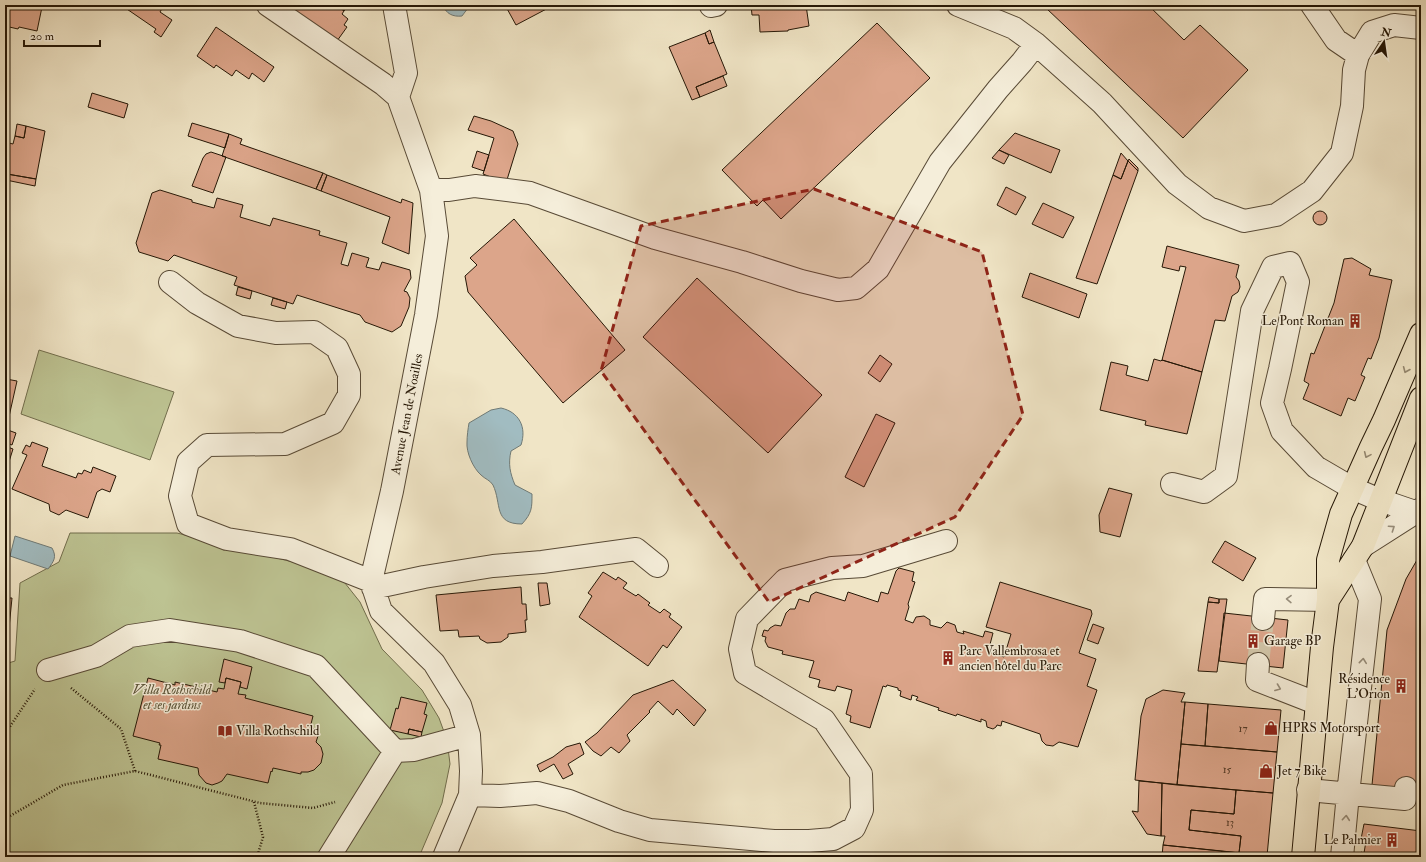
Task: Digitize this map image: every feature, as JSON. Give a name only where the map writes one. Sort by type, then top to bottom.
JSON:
[{"type":"highway","points":[[1303,857],[1316,703],[1328,600],[1328,560],[1341,514],[1421,334]]},
{"type":"highway","points":[[1328,600],[1358,553],[1421,398]]},
{"type":"street","name":"Avenue Jean de Noailles","points":[[268,5],[383,84],[398,97],[431,190],[437,236],[426,315],[372,585]]},
{"type":"street","points":[[394,5],[406,73],[398,97]]},
{"type":"street","points":[[958,5],[1014,28],[1036,44],[1102,103],[1177,184],[1209,208],[1244,221],[1276,215],[1312,191],[1342,153],[1352,106],[1354,70],[1358,55],[1372,32],[1394,26],[1421,28]]},
{"type":"street","points":[[1312,5],[1336,40],[1358,55]]},
{"type":"street","points":[[431,190],[449,190],[475,186],[530,193],[655,238],[742,262],[801,281],[838,290],[856,288],[878,269],[940,162],[1036,44]]},
{"type":"street","points":[[1172,484],[1204,492],[1226,476],[1252,311],[1273,267],[1290,264],[1298,282],[1272,403],[1282,431],[1316,467],[1352,488],[1380,500],[1418,511]]},
{"type":"street","points":[[170,282],[197,303],[238,326],[276,333],[314,332],[337,348],[349,374],[349,395],[333,424],[285,444],[207,445],[188,462],[180,496],[188,524],[227,539],[290,549],[372,585],[493,566],[542,562],[636,550],[657,566]]},
{"type":"street","points":[[1342,857],[1370,599],[1358,553],[1418,511]]},
{"type":"street","points":[[470,795],[500,796],[537,793],[569,801],[619,821],[650,830],[774,841],[810,842],[833,839],[854,828],[862,810],[861,774],[824,720],[745,673],[740,649],[747,619],[785,580],[832,568],[863,566],[946,541]]},
{"type":"street","points":[[372,585],[382,611],[434,663],[460,705],[469,735],[472,771],[470,795],[444,857]]},
{"type":"street","points":[[1263,619],[1265,599],[1328,600]]},
{"type":"street","points":[[48,670],[96,656],[130,636],[170,630],[240,641],[316,666],[395,750],[414,750],[469,735]]},
{"type":"street","points":[[1258,664],[1257,680],[1316,703]]},
{"type":"street","points":[[329,857],[370,793],[395,750]]},
{"type":"street","points":[[1308,790],[1405,799],[1406,788]]},
{"type":"path","points":[[5,734],[48,670],[121,729],[135,771]]},
{"type":"path","points":[[5,819],[63,785],[135,771],[254,802],[313,808],[370,793]]},
{"type":"path","points":[[254,802],[263,837],[257,857]]},
{"type":"highlighted area","points":[[814,189],[982,252],[1023,415],[955,517],[769,602],[601,371],[641,226]]},
{"type":"green space","points":[[39,350],[174,392],[150,460],[21,414]]},
{"type":"green space","name":"Villa Rothschild et ses jardins","points":[[70,533],[177,533],[337,573],[360,602],[382,649],[422,690],[439,718],[447,740],[450,764],[442,803],[419,857],[5,857],[5,664],[15,661],[20,583],[59,562]]},
{"type":"water","points":[[443,5],[468,5],[468,8],[462,16],[456,16],[448,13]]},
{"type":"water","points":[[501,408],[513,413],[520,421],[522,426],[523,438],[521,445],[511,451],[510,464],[515,485],[532,494],[531,510],[528,517],[522,524],[506,521],[502,517],[493,485],[475,468],[467,446],[469,423],[491,410]]},
{"type":"water","points":[[15,536],[52,548],[54,559],[48,569],[10,556]]},
{"type":"building","points":[[5,5],[49,5],[49,9],[42,7],[37,31],[5,26]]},
{"type":"building","points":[[121,5],[164,5],[160,12],[172,20],[161,37],[154,32],[156,29]]},
{"type":"building","points":[[286,5],[337,5],[344,11],[342,14],[348,19],[344,25],[347,27],[337,41]]},
{"type":"building","points":[[337,5],[349,5],[344,11]]},
{"type":"building","points":[[505,5],[554,5],[516,25]]},
{"type":"building","points":[[751,5],[787,5],[787,8],[806,5],[809,26],[788,31],[760,32],[759,15],[752,15]]},
{"type":"building","points":[[1049,5],[1148,5],[1184,40],[1200,25],[1248,70],[1183,138],[1046,8]]},
{"type":"building","points":[[877,23],[930,78],[781,219],[763,200],[757,206],[722,170]]},
{"type":"building","points":[[216,27],[274,67],[264,82],[252,73],[249,79],[236,70],[232,76],[216,65],[214,68],[197,56]]},
{"type":"building","points":[[710,30],[714,42],[709,44],[705,33]]},
{"type":"building","points":[[705,33],[709,44],[714,42],[727,74],[696,87],[700,97],[692,100],[669,47]]},
{"type":"building","points":[[723,76],[727,86],[700,97],[696,87]]},
{"type":"building","points":[[92,93],[128,104],[124,118],[88,107]]},
{"type":"building","points":[[474,116],[491,121],[513,131],[518,144],[506,183],[483,174],[494,138],[468,130]]},
{"type":"building","points":[[192,123],[229,134],[225,148],[188,136]]},
{"type":"building","points":[[17,124],[26,126],[24,138],[15,136]]},
{"type":"building","points":[[26,126],[45,131],[36,179],[7,174],[5,180],[5,142],[13,144],[15,136],[24,138]]},
{"type":"building","points":[[1015,133],[1060,150],[1051,173],[999,150]]},
{"type":"building","points":[[229,134],[242,139],[240,144],[323,173],[316,189],[222,156]]},
{"type":"building","points":[[999,150],[1009,155],[1004,164],[992,158]]},
{"type":"building","points":[[477,151],[489,155],[484,171],[472,167]]},
{"type":"building","points":[[211,152],[226,157],[213,193],[192,186],[203,158],[206,154]]},
{"type":"building","points":[[1121,153],[1128,161],[1121,179],[1113,175]]},
{"type":"building","points":[[1129,159],[1138,168],[1138,171],[1128,161]]},
{"type":"building","points":[[1128,161],[1138,171],[1097,284],[1076,278],[1113,175],[1121,179]]},
{"type":"building","points":[[323,173],[327,175],[321,191],[316,189]]},
{"type":"building","points":[[7,174],[36,179],[35,186],[6,180]]},
{"type":"building","points":[[327,175],[401,203],[402,199],[413,203],[409,254],[382,243],[390,217],[321,191]]},
{"type":"building","points":[[1006,187],[1026,197],[1016,215],[997,205]]},
{"type":"building","points":[[160,190],[192,200],[192,202],[214,208],[217,198],[243,205],[240,217],[270,226],[273,218],[320,231],[319,235],[347,243],[341,264],[348,266],[352,253],[369,258],[366,267],[379,270],[382,262],[410,270],[411,278],[404,291],[407,292],[410,298],[409,307],[401,326],[392,332],[365,322],[360,315],[297,295],[293,304],[234,285],[237,277],[174,255],[168,261],[139,252],[136,243],[152,193]]},
{"type":"building","points":[[1043,203],[1074,217],[1063,238],[1032,224]]},
{"type":"building","points":[[1320,211],[1325,213],[1327,218],[1325,223],[1320,225],[1315,223],[1313,218],[1315,213]]},
{"type":"building","points":[[514,219],[625,350],[563,403],[468,292],[465,276],[477,265],[470,258]]},
{"type":"building","points":[[1167,246],[1239,265],[1236,277],[1239,281],[1240,287],[1238,292],[1232,296],[1225,321],[1215,320],[1202,372],[1162,360],[1186,267],[1180,266],[1179,271],[1162,267]]},
{"type":"building","name":"Le Pont Roman","points":[[1352,258],[1371,269],[1369,275],[1392,280],[1379,338],[1371,359],[1368,358],[1361,375],[1365,377],[1355,401],[1348,398],[1341,416],[1303,399],[1309,384],[1304,381],[1311,353],[1314,354],[1334,303],[1344,259]]},
{"type":"building","points":[[1030,273],[1087,294],[1079,318],[1022,297]]},
{"type":"building","points":[[697,278],[822,395],[768,453],[643,337]]},
{"type":"building","points":[[238,287],[252,291],[250,299],[236,295]]},
{"type":"building","points":[[273,298],[287,302],[285,309],[271,305]]},
{"type":"building","points":[[880,355],[892,364],[880,382],[868,373]]},
{"type":"building","points":[[1154,359],[1202,372],[1187,434],[1145,425],[1146,421],[1100,410],[1111,362],[1128,366],[1126,375],[1148,381]]},
{"type":"building","points":[[6,379],[17,381],[6,430],[5,429]]},
{"type":"building","points":[[876,414],[895,423],[864,487],[845,477]]},
{"type":"building","points":[[5,429],[16,433],[12,445],[5,442]]},
{"type":"building","points":[[32,442],[48,448],[42,466],[76,478],[78,473],[82,474],[84,470],[91,473],[93,467],[116,476],[110,492],[102,489],[97,492],[88,518],[66,510],[59,515],[50,511],[49,504],[12,489],[27,455],[22,453],[26,445],[30,447]]},
{"type":"building","points":[[5,446],[13,449],[7,468],[5,467]]},
{"type":"building","points":[[1109,488],[1132,494],[1120,537],[1100,532],[1099,515]]},
{"type":"building","points":[[1225,541],[1256,558],[1243,581],[1212,562]]},
{"type":"building","name":"Résidence L'Orion","points":[[1421,553],[1421,756],[1419,756],[1416,789],[1372,785],[1387,630],[1406,579]]},
{"type":"building","name":"Parc Vallembrosa et ancien hôtel du Parc","points":[[899,568],[914,572],[912,581],[915,582],[905,620],[913,623],[916,617],[924,616],[930,620],[930,625],[941,628],[947,622],[955,625],[957,632],[964,634],[963,631],[983,637],[985,631],[993,633],[988,652],[1004,657],[1011,634],[986,627],[1000,582],[1091,610],[1092,614],[1079,653],[1096,659],[1087,686],[1097,690],[1078,747],[1059,742],[1053,746],[1046,745],[1042,741],[1040,734],[1002,721],[1001,726],[997,725],[993,729],[987,727],[986,721],[981,719],[981,722],[957,714],[956,716],[938,710],[939,708],[916,700],[918,697],[912,695],[911,700],[900,696],[901,691],[898,690],[898,688],[887,685],[886,687],[883,686],[870,728],[850,722],[851,716],[846,714],[852,690],[837,686],[835,691],[818,687],[820,680],[809,677],[814,661],[782,654],[783,651],[768,647],[765,641],[766,637],[762,636],[764,630],[768,631],[775,625],[781,626],[786,613],[790,609],[795,609],[799,599],[809,602],[811,595],[816,592],[845,601],[848,592],[878,602],[881,592],[888,594],[896,571]]},
{"type":"building","points":[[603,572],[616,580],[618,577],[627,583],[623,588],[636,596],[638,594],[650,603],[648,605],[660,613],[664,609],[671,614],[669,617],[682,627],[667,648],[663,645],[648,666],[579,617],[592,596],[588,593]]},
{"type":"building","points":[[538,583],[547,583],[550,604],[540,606]]},
{"type":"building","points":[[521,587],[522,604],[526,604],[526,632],[508,634],[508,637],[501,642],[487,643],[480,639],[479,636],[459,637],[458,630],[440,631],[436,595]]},
{"type":"building","points":[[1209,597],[1219,599],[1219,603],[1208,602]]},
{"type":"building","points":[[5,598],[12,598],[7,648],[5,650]]},
{"type":"building","points":[[1219,599],[1227,599],[1217,672],[1198,671],[1208,602],[1219,603]]},
{"type":"building","name":"Garage BP","points":[[1224,613],[1288,620],[1283,668],[1219,661]]},
{"type":"building","points":[[1093,624],[1104,628],[1098,644],[1087,640]]},
{"type":"building","points":[[224,659],[252,667],[247,689],[240,687],[241,682],[226,678],[225,683],[219,682]]},
{"type":"building","name":"Villa Rothschild","points":[[148,678],[175,685],[175,682],[217,692],[218,688],[224,689],[226,678],[241,682],[238,694],[246,695],[245,698],[313,716],[310,728],[315,729],[315,733],[318,736],[316,742],[321,747],[323,754],[321,763],[314,770],[301,772],[301,774],[273,768],[268,783],[227,774],[222,781],[218,783],[212,785],[206,783],[199,775],[198,768],[158,759],[161,745],[159,745],[160,743],[133,736]]},
{"type":"building","points":[[673,680],[706,710],[694,726],[677,709],[673,715],[658,701],[649,711],[650,712],[627,735],[630,741],[619,753],[611,747],[601,756],[593,751],[585,742],[597,733],[633,695]]},
{"type":"building","points":[[1163,690],[1185,693],[1181,702],[1185,702],[1177,785],[1135,780],[1141,716],[1146,699]]},
{"type":"building","points":[[401,697],[427,703],[424,714],[427,715],[422,732],[409,729],[408,734],[390,730],[396,708],[398,709]]},
{"type":"building","points":[[1185,702],[1208,704],[1205,746],[1181,744]]},
{"type":"building","points":[[1208,704],[1281,710],[1277,752],[1205,746]]},
{"type":"building","points":[[409,729],[422,732],[421,737],[408,734]]},
{"type":"building","points":[[580,743],[584,754],[568,764],[573,774],[563,779],[554,764],[540,772],[537,765],[553,757],[566,747]]},
{"type":"building","points":[[1181,744],[1277,752],[1273,793],[1177,785]]},
{"type":"building","points":[[1139,781],[1162,783],[1161,836],[1147,834],[1132,811],[1138,812]]},
{"type":"building","points":[[1162,783],[1236,790],[1234,814],[1191,810],[1189,830],[1241,836],[1239,853],[1163,845],[1165,836],[1161,836]]},
{"type":"building","points":[[1236,790],[1273,793],[1267,856],[1239,853],[1241,836],[1189,830],[1191,810],[1234,814]]},
{"type":"building","name":"Le Palmier","points":[[1364,824],[1421,831],[1421,845],[1417,845],[1416,857],[1360,857],[1361,852],[1364,853],[1366,841],[1361,839]]},
{"type":"building","points":[[1163,845],[1222,851],[1222,857],[1162,857]]},
{"type":"building","points":[[1222,851],[1267,856],[1267,857],[1222,857]]},
{"type":"tunnel","points":[[1258,664],[1263,619]]},
{"type":"place","name":"Le Pont Roman","points":[[1355,321]]},
{"type":"place","name":"Garage BP","points":[[1253,641]]},
{"type":"place","name":"Parc Vallembrosa et ancien hôtel du Parc","points":[[948,658]]},
{"type":"place","name":"Résidence L'Orion","points":[[1401,686]]},
{"type":"place","name":"HPRS Motorsport","points":[[1271,728]]},
{"type":"place","name":"Villa Rothschild","points":[[225,731]]},
{"type":"place","name":"Jet 7 Bike","points":[[1266,771]]},
{"type":"place","name":"Le Palmier","points":[[1392,840]]}]
